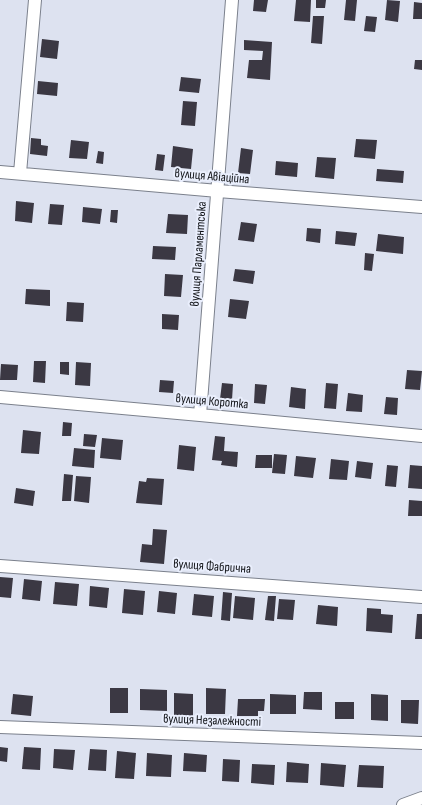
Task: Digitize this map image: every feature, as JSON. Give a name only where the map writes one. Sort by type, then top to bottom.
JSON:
[{"type":"street","points":[[20,174],[35,0]]},
{"type":"street","name":"вулиця Парламентська","points":[[200,415],[232,0]]},
{"type":"street","name":"вулиця Авіаційна","points":[[0,172],[422,207]]},
{"type":"street","name":"вулиця Коротка","points":[[0,397],[422,436]]},
{"type":"street","name":"вулиця Фабрична","points":[[0,566],[422,597]]},
{"type":"street","name":"вулиця Незалежності","points":[[0,727],[422,743]]},
{"type":"street","points":[[403,805],[422,798]]},
{"type":"building","points":[[254,0],[268,0],[266,12],[253,11]]},
{"type":"building","points":[[296,0],[311,0],[310,22],[294,21]]},
{"type":"building","points":[[316,0],[326,0],[325,8],[316,8]]},
{"type":"building","points":[[346,0],[357,0],[355,21],[344,20]]},
{"type":"building","points":[[387,0],[400,1],[398,22],[385,20]]},
{"type":"building","points":[[414,2],[422,3],[422,19],[413,19]]},
{"type":"building","points":[[313,16],[324,16],[322,44],[311,43]]},
{"type":"building","points":[[366,16],[377,17],[375,32],[364,31]]},
{"type":"building","points":[[42,39],[59,41],[57,59],[40,57]]},
{"type":"building","points":[[244,40],[272,42],[270,80],[247,78],[249,60],[262,60],[263,51],[244,50]]},
{"type":"building","points":[[415,60],[422,60],[422,70],[414,69]]},
{"type":"building","points":[[181,77],[201,79],[199,93],[179,91]]},
{"type":"building","points":[[38,81],[58,83],[57,96],[37,94]]},
{"type":"building","points":[[183,101],[197,102],[195,126],[181,125]]},
{"type":"building","points":[[31,138],[41,139],[41,145],[48,146],[47,156],[30,154]]},
{"type":"building","points":[[356,139],[377,140],[375,159],[354,157]]},
{"type":"building","points":[[71,140],[89,142],[87,159],[69,158]]},
{"type":"building","points":[[173,146],[193,149],[191,169],[171,167]]},
{"type":"building","points":[[241,148],[253,150],[250,174],[238,173]]},
{"type":"building","points":[[98,151],[104,152],[103,164],[96,163]]},
{"type":"building","points":[[157,154],[165,155],[163,171],[155,170]]},
{"type":"building","points":[[317,157],[336,158],[334,179],[315,177]]},
{"type":"building","points":[[276,161],[298,163],[297,177],[275,175]]},
{"type":"building","points":[[377,169],[404,171],[403,183],[376,181]]},
{"type":"building","points":[[16,201],[34,203],[32,223],[15,221]]},
{"type":"building","points":[[50,204],[64,205],[62,225],[48,224]]},
{"type":"building","points":[[83,207],[102,209],[100,224],[82,222]]},
{"type":"building","points":[[111,210],[118,210],[117,223],[110,222]]},
{"type":"building","points":[[168,214],[188,215],[187,234],[166,233]]},
{"type":"building","points":[[241,222],[257,224],[254,242],[238,240]]},
{"type":"building","points":[[307,228],[321,229],[320,243],[306,241]]},
{"type":"building","points":[[336,231],[357,233],[355,246],[335,244]]},
{"type":"building","points":[[378,234],[404,237],[403,254],[376,251]]},
{"type":"building","points":[[153,246],[176,247],[175,260],[152,259]]},
{"type":"building","points":[[365,253],[374,254],[372,271],[364,270]]},
{"type":"building","points":[[235,269],[255,271],[253,284],[233,281]]},
{"type":"building","points":[[165,274],[183,275],[181,297],[164,296]]},
{"type":"building","points":[[26,289],[50,290],[50,306],[25,304]]},
{"type":"building","points":[[230,299],[249,301],[246,319],[228,317]]},
{"type":"building","points":[[67,302],[84,303],[83,322],[66,321]]},
{"type":"building","points":[[162,314],[179,315],[178,330],[162,329]]},
{"type":"building","points":[[34,361],[46,361],[45,383],[33,382]]},
{"type":"building","points":[[60,362],[69,362],[69,375],[60,374]]},
{"type":"building","points":[[76,362],[91,363],[90,386],[75,385]]},
{"type":"building","points":[[1,364],[18,365],[17,380],[0,380]]},
{"type":"building","points":[[407,370],[422,371],[420,390],[405,389]]},
{"type":"building","points":[[160,380],[174,381],[173,393],[159,392]]},
{"type":"building","points":[[222,383],[233,384],[232,400],[220,399]]},
{"type":"building","points":[[326,383],[338,384],[336,409],[324,408]]},
{"type":"building","points":[[255,384],[267,385],[265,404],[254,403]]},
{"type":"building","points":[[291,387],[306,389],[305,409],[289,407]]},
{"type":"building","points":[[348,393],[363,395],[362,412],[346,411]]},
{"type":"building","points":[[386,397],[398,398],[397,415],[384,414]]},
{"type":"building","points":[[63,422],[72,423],[71,436],[62,436]]},
{"type":"building","points":[[23,430],[41,432],[39,454],[21,453]]},
{"type":"building","points":[[84,434],[97,435],[95,447],[83,446]]},
{"type":"building","points":[[215,436],[225,437],[224,451],[238,452],[237,467],[221,465],[222,461],[212,460]]},
{"type":"building","points":[[102,438],[123,440],[121,460],[100,458]]},
{"type":"building","points":[[179,445],[196,447],[194,471],[177,469]]},
{"type":"building","points":[[74,448],[95,450],[94,468],[72,466]]},
{"type":"building","points":[[274,454],[287,455],[285,474],[272,473]]},
{"type":"building","points":[[256,455],[272,455],[272,468],[255,468]]},
{"type":"building","points":[[296,456],[316,458],[313,478],[294,476]]},
{"type":"building","points":[[331,459],[349,461],[347,480],[329,479]]},
{"type":"building","points":[[357,461],[373,463],[371,479],[355,477]]},
{"type":"building","points":[[387,465],[398,466],[396,487],[385,486]]},
{"type":"building","points":[[410,465],[422,466],[422,489],[408,488]]},
{"type":"building","points":[[64,474],[73,475],[71,501],[62,501]]},
{"type":"building","points":[[76,476],[91,477],[89,503],[74,501]]},
{"type":"building","points":[[147,478],[164,479],[162,505],[136,503],[139,481],[146,482]]},
{"type":"building","points":[[16,488],[35,491],[33,506],[14,503]]},
{"type":"building","points":[[409,500],[422,501],[422,516],[408,516]]},
{"type":"building","points":[[153,529],[167,530],[164,564],[140,562],[142,544],[152,545]]},
{"type":"building","points":[[0,577],[13,578],[11,598],[0,597]]},
{"type":"building","points":[[24,579],[42,581],[40,601],[22,599]]},
{"type":"building","points":[[55,582],[79,584],[77,606],[53,604]]},
{"type":"building","points":[[90,586],[109,588],[107,608],[89,606]]},
{"type":"building","points":[[124,589],[145,591],[143,615],[122,613]]},
{"type":"building","points":[[159,591],[177,593],[175,614],[157,612]]},
{"type":"building","points":[[223,592],[232,593],[230,621],[221,620]]},
{"type":"building","points":[[194,594],[214,596],[212,617],[192,615]]},
{"type":"building","points":[[235,596],[255,598],[253,620],[233,618]]},
{"type":"building","points":[[268,596],[276,596],[274,621],[265,620]]},
{"type":"building","points":[[279,599],[295,600],[293,620],[277,619]]},
{"type":"building","points":[[318,605],[338,607],[337,626],[316,624]]},
{"type":"building","points":[[367,608],[381,609],[381,614],[393,615],[392,633],[366,631]]},
{"type":"building","points":[[417,614],[422,614],[422,639],[415,639]]},
{"type":"building","points":[[110,688],[128,688],[128,713],[110,713]]},
{"type":"building","points":[[206,688],[226,689],[225,714],[206,714]]},
{"type":"building","points":[[140,689],[167,690],[167,711],[140,710]]},
{"type":"building","points":[[304,692],[322,692],[322,710],[303,709]]},
{"type":"building","points":[[174,693],[193,694],[193,717],[174,716]]},
{"type":"building","points":[[13,694],[33,696],[31,716],[11,714]]},
{"type":"building","points":[[270,694],[296,695],[296,714],[270,714]]},
{"type":"building","points":[[371,694],[388,695],[388,721],[371,720]]},
{"type":"building","points":[[238,699],[265,699],[264,711],[258,711],[258,716],[237,716]]},
{"type":"building","points":[[401,700],[419,700],[418,724],[401,723]]},
{"type":"building","points":[[335,702],[354,702],[354,719],[335,719]]},
{"type":"building","points":[[0,747],[8,748],[7,762],[0,761]]},
{"type":"building","points":[[24,747],[41,748],[40,770],[22,769]]},
{"type":"building","points":[[54,749],[75,750],[73,770],[53,768]]},
{"type":"building","points":[[90,749],[107,750],[106,771],[88,770]]},
{"type":"building","points":[[117,751],[136,753],[134,779],[115,778]]},
{"type":"building","points":[[147,753],[172,755],[171,777],[146,776]]},
{"type":"building","points":[[184,753],[207,755],[206,772],[183,771]]},
{"type":"building","points":[[223,759],[240,760],[239,782],[222,781]]},
{"type":"building","points":[[287,762],[309,764],[308,783],[286,782]]},
{"type":"building","points":[[321,763],[346,765],[344,787],[320,785]]},
{"type":"building","points":[[252,764],[275,765],[274,785],[251,783]]},
{"type":"building","points":[[359,765],[384,766],[383,788],[357,787]]}]
